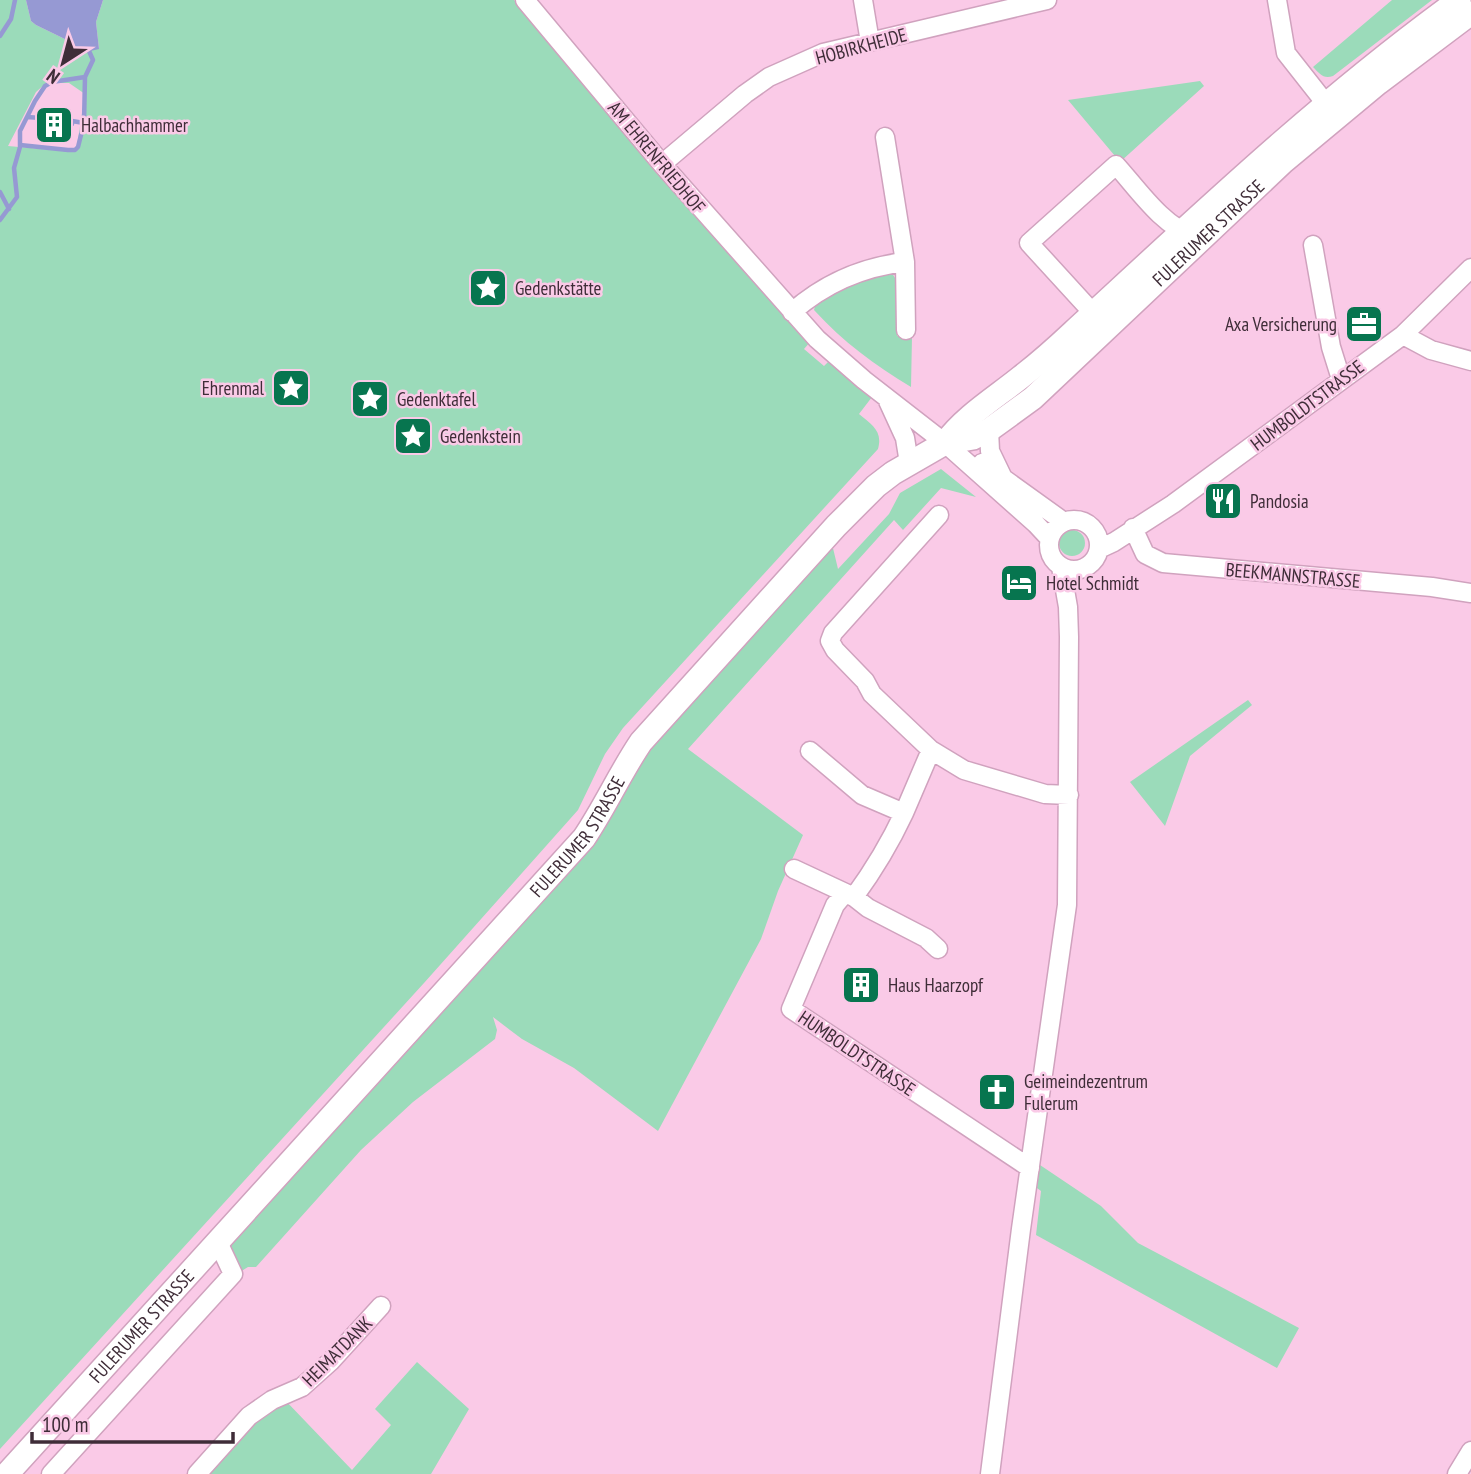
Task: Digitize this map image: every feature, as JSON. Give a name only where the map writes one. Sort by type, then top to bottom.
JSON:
[{"type":"main road","name":"FULERUMER STRASSE","points":[[7,1474],[584,838],[641,742],[836,526],[876,486],[945,443],[971,415],[1022,377],[1093,313],[1191,235],[1411,35],[1459,0]]},
{"type":"main road","name":"FULERUMER STRASSE","points":[[1331,110],[1471,13]]},
{"type":"main road","name":"FULERUMER STRASSE","points":[[945,443],[973,439],[1033,398],[1098,337],[1191,235]]},
{"type":"street","points":[[863,0],[870,42]]},
{"type":"street","name":"HOBIRKHEIDE","points":[[662,164],[745,94],[769,78],[822,53],[1047,0]]},
{"type":"street","points":[[1277,0],[1286,53],[1331,110]]},
{"type":"street","name":"AM EHRENFRIEDHOF","points":[[529,1],[662,164],[792,312],[839,359],[945,443]]},
{"type":"street","points":[[885,137],[905,262],[906,330]]},
{"type":"street","points":[[1098,337],[1093,313],[1029,243],[1116,165],[1169,223],[1191,235]]},
{"type":"street","points":[[1313,245],[1331,347],[1341,379]]},
{"type":"street","points":[[792,312],[825,287],[855,273],[878,265],[905,262]]},
{"type":"street","name":"HUMBOLDTSTRASSE","points":[[1064,522],[1076,520],[1087,524],[1097,541],[1111,528],[1133,528],[1184,496],[1403,335],[1471,268]]},
{"type":"street","points":[[1403,335],[1431,349],[1471,361]]},
{"type":"street","name":"AM EHRENFRIEDHOF","points":[[885,394],[905,439],[909,463]]},
{"type":"street","points":[[989,430],[990,452],[1003,479]]},
{"type":"street","points":[[945,443],[980,462],[1064,522],[1055,528],[1049,538],[1053,559],[1061,567],[1071,570],[1089,565],[1097,541]]},
{"type":"street","points":[[945,443],[1037,524],[1049,538]]},
{"type":"street","points":[[939,515],[839,626],[830,641],[835,650],[865,681],[872,694],[931,751],[964,770],[1045,794],[1069,795]]},
{"type":"street","name":"BEEKMANNSTRASSE","points":[[1133,528],[1145,554],[1163,563],[1432,587],[1471,593]]},
{"type":"street","points":[[990,1474],[1067,905],[1068,607],[1061,567]]},
{"type":"street","points":[[1068,607],[1081,569]]},
{"type":"street","points":[[810,751],[862,795],[904,813]]},
{"type":"street","name":"HUMBOLDTSTRASSE","points":[[931,751],[886,850],[849,895],[835,905],[790,1009],[1030,1168]]},
{"type":"street","points":[[794,869],[849,895],[926,938],[938,950]]},
{"type":"street","name":"FULERUMER STRASSE","points":[[51,1474],[233,1274],[218,1242]]},
{"type":"street","name":"HEIMATDANK","points":[[197,1474],[249,1416],[272,1401],[302,1387],[331,1361],[381,1306]]},
{"type":"street","points":[[1464,1472],[1471,1451]]},
{"type":"green space","points":[[0,0],[26,0],[31,21],[36,25],[71,42],[99,49],[96,22],[103,0],[514,0],[540,27],[778,309],[811,341],[804,349],[824,366],[830,360],[872,397],[859,414],[878,433],[878,449],[623,728],[605,754],[578,810],[0,1449]],"holes":[[[46,83],[69,83],[85,94],[76,152],[8,146],[36,92]]]},
{"type":"green space","points":[[1392,0],[1432,0],[1333,76],[1324,76],[1313,67]]},
{"type":"green space","points":[[1200,81],[1204,86],[1120,162],[1068,100]]},
{"type":"green space","points":[[885,272],[892,273],[895,278],[897,336],[912,337],[911,387],[860,352],[814,310],[816,303],[852,283]]},
{"type":"green space","points":[[941,469],[976,497],[941,488],[903,530],[894,520],[688,749],[803,835],[778,891],[761,939],[658,1131],[574,1068],[522,1039],[493,1017],[497,1030],[495,1039],[413,1102],[361,1150],[256,1267],[248,1267],[235,1275],[222,1246],[629,771],[832,544],[838,569],[889,514],[900,493]]},
{"type":"green space","points":[[1072,530],[1081,534],[1085,543],[1081,552],[1072,556],[1063,552],[1059,543],[1063,534]]},
{"type":"green space","points":[[1248,700],[1252,705],[1190,756],[1165,826],[1130,782]]},
{"type":"green space","points":[[1040,1165],[1101,1206],[1138,1243],[1299,1328],[1277,1368],[1036,1235],[1041,1191],[1037,1188]]},
{"type":"green space","points":[[417,1362],[469,1409],[431,1474],[204,1474],[230,1439],[284,1399],[352,1470],[391,1425],[375,1409]]},
{"type":"water","points":[[26,0],[103,0],[96,22],[99,49],[82,53],[71,42],[36,25],[31,21]]},
{"type":"waterway","points":[[0,36],[11,19],[15,0]]},
{"type":"waterway","points":[[0,220],[17,197],[14,168],[20,147],[20,131],[35,101],[45,86],[52,82],[85,77],[93,60],[89,51]]},
{"type":"waterway","points":[[20,145],[68,150],[78,147],[84,123],[85,77]]},
{"type":"waterway","points":[[27,117],[41,118]]},
{"type":"waterway","points":[[72,124],[72,121],[84,123]]},
{"type":"waterway","points":[[0,192],[9,209]]},
{"type":"place","name":"Halbachhammer","points":[[54,125]]},
{"type":"place","name":"Gedenkstätte","points":[[488,288]]},
{"type":"place","name":"Axa Versicherung","points":[[1364,324]]},
{"type":"place","name":"Ehrenmal","points":[[291,388]]},
{"type":"place","name":"Gedenktafel","points":[[370,399]]},
{"type":"place","name":"Gedenkstein","points":[[413,436]]},
{"type":"place","name":"Pandosia","points":[[1223,501]]},
{"type":"place","name":"Hotel Schmidt","points":[[1019,583]]},
{"type":"place","name":"Haus Haarzopf","points":[[861,985]]},
{"type":"place","name":"Geimeindezentrum Fulerum","points":[[997,1092]]}]
